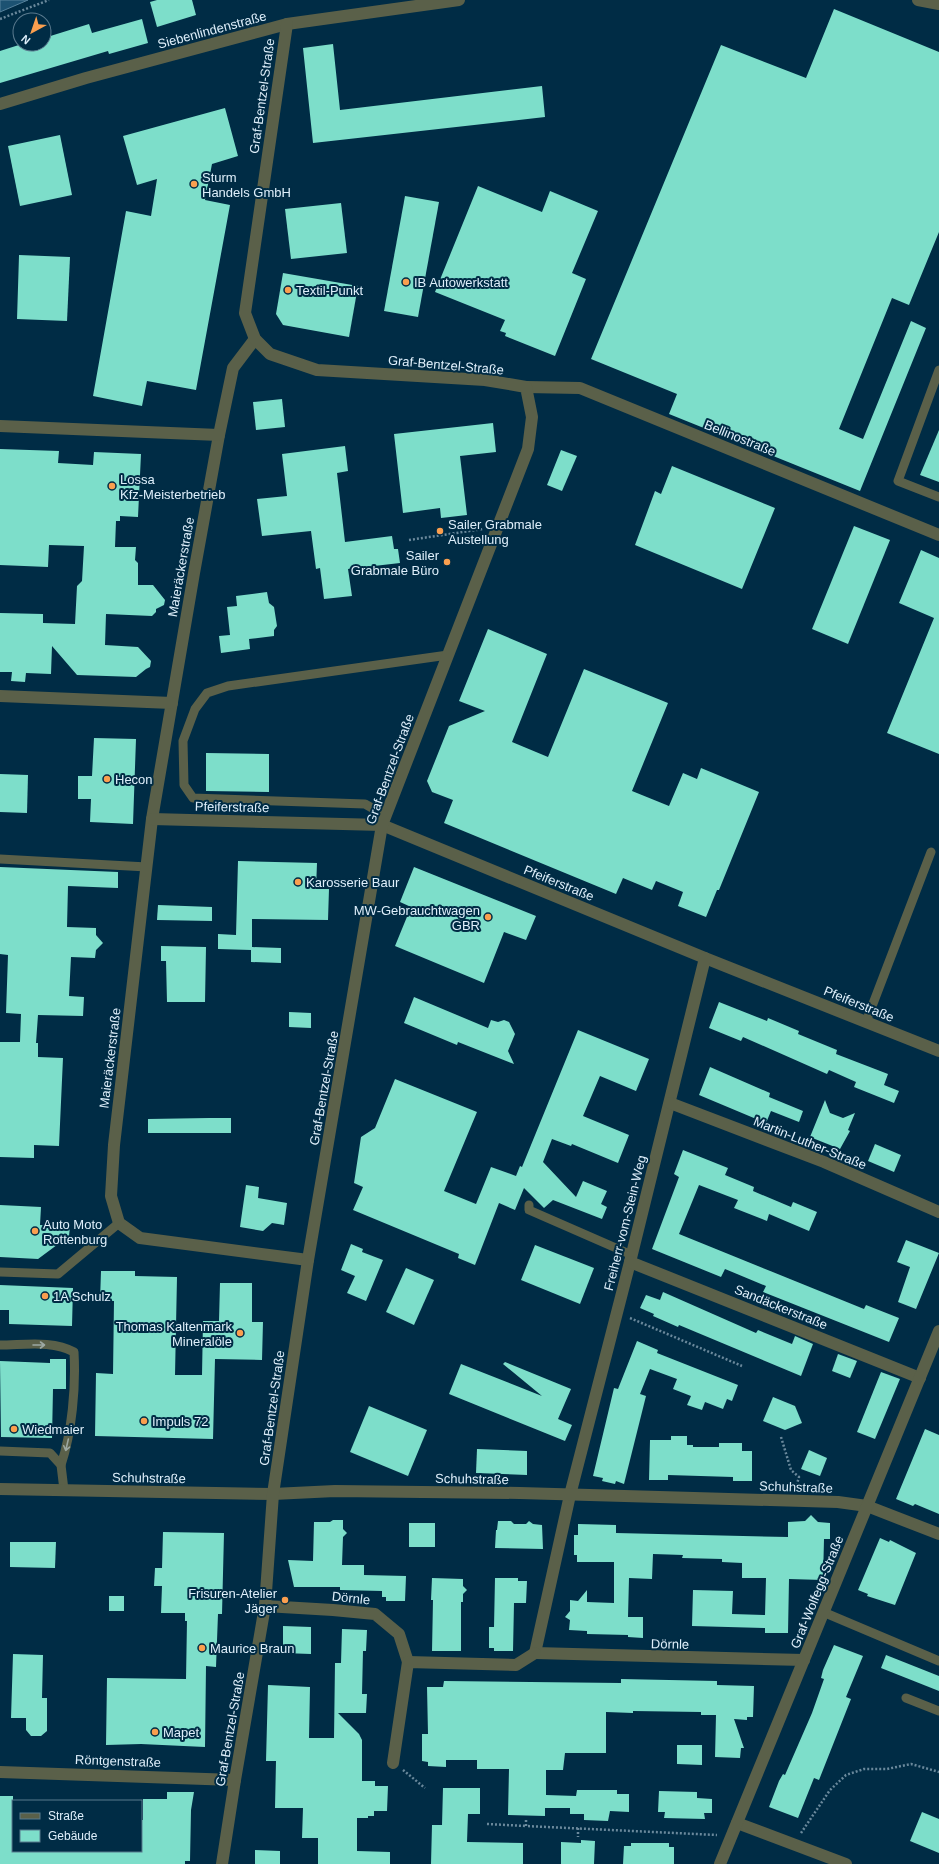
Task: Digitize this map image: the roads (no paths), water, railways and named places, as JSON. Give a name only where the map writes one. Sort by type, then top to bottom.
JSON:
[{"type":"street","name":"Siebenlindenstraße","points":[[0,104],[102,74],[287,24],[459,0]]},
{"type":"street","points":[[918,0],[939,4]]},
{"type":"street","name":"Graf-Bentzel-Straße","points":[[222,1864],[265,1606],[273,1494],[308,1260],[384,820],[528,449],[532,417],[526,388],[485,380],[317,370],[270,354],[255,339],[245,313],[287,24]]},
{"type":"street","name":"Maieräckerstraße","points":[[119,1223],[111,1196],[114,1145],[152,819],[219,435],[233,368],[255,339]]},
{"type":"street","name":"Bellinostraße","points":[[526,388],[580,388],[939,535]]},
{"type":"street","points":[[0,426],[219,435]]},
{"type":"street","points":[[0,696],[172,703]]},
{"type":"street","name":"Pfeiferstraße","points":[[152,819],[384,820],[705,958],[939,1051]]},
{"type":"street","name":"Freiherr-vom-Stein-Weg","points":[[570,1495],[670,1103],[705,958]]},
{"type":"street","name":"Martin-Luther-Straße","points":[[670,1103],[824,1162],[939,1212]]},
{"type":"street","points":[[119,1223],[140,1238],[308,1260]]},
{"type":"street","name":"Sandäckerstraße","points":[[631,1258],[920,1378]]},
{"type":"street","name":"Graf-Wolfegg-Straße","points":[[720,1864],[939,1331]]},
{"type":"street","name":"Schuhstraße","points":[[0,1489],[273,1494],[335,1490],[838,1502],[867,1506],[939,1534]]},
{"type":"street","points":[[408,1662],[516,1666],[535,1653],[570,1495]]},
{"type":"street","name":"Dörnle","points":[[265,1606],[375,1614],[400,1634],[408,1662],[393,1763]]},
{"type":"street","name":"Dörnle","points":[[535,1653],[804,1660]]},
{"type":"street","name":"Röntgenstraße","points":[[0,1772],[235,1780]]},
{"type":"street","points":[[737,1823],[846,1864]]},
{"type":"lane","points":[[939,370],[898,481],[939,497]]},
{"type":"lane","points":[[384,820],[365,804],[193,798],[184,785],[182,741],[195,709],[207,693],[228,686],[448,655]]},
{"type":"lane","points":[[866,1022],[931,852]]},
{"type":"lane","points":[[0,859],[147,867]]},
{"type":"lane","points":[[529,1205],[529,1210],[631,1258]]},
{"type":"lane","points":[[0,1272],[58,1274],[119,1223]]},
{"type":"lane","points":[[0,1345],[64,1346],[74,1352],[75,1369],[70,1433],[61,1465],[64,1490]]},
{"type":"lane","points":[[0,1451],[50,1453],[61,1465]]},
{"type":"lane","points":[[823,1612],[939,1661]]},
{"type":"lane","points":[[906,1698],[939,1711]]},
{"type":"water","points":[[0,0],[28,0],[0,12]]},
{"type":"place","name":"Sturm Handels GmbH","points":[[194,184]]},
{"type":"place","name":"IB Autowerkstatt","points":[[406,282]]},
{"type":"place","name":"Textil-Punkt","points":[[288,290]]},
{"type":"place","name":"Lossa Kfz-Meisterbetrieb","points":[[112,486]]},
{"type":"place","name":"Sailer Grabmale Austellung","points":[[440,531]]},
{"type":"place","name":"Sailer Grabmale Büro","points":[[447,562]]},
{"type":"place","name":"Hecon","points":[[107,779]]},
{"type":"place","name":"Karosserie Baur","points":[[298,882]]},
{"type":"place","name":"MW-Gebrauchtwagen GBR","points":[[488,917]]},
{"type":"place","name":"Auto Moto Rottenburg","points":[[35,1231]]},
{"type":"place","name":"1A Schulz","points":[[45,1296]]},
{"type":"place","name":"Thomas Kaltenmark Mineralöle","points":[[240,1333]]},
{"type":"place","name":"Impuls 72","points":[[144,1421]]},
{"type":"place","name":"Wiedmaier","points":[[14,1429]]},
{"type":"place","name":"Frisuren-Atelier Jäger","points":[[285,1600]]},
{"type":"place","name":"Maurice Braun","points":[[202,1648]]},
{"type":"place","name":"Mapet","points":[[155,1732]]}]
